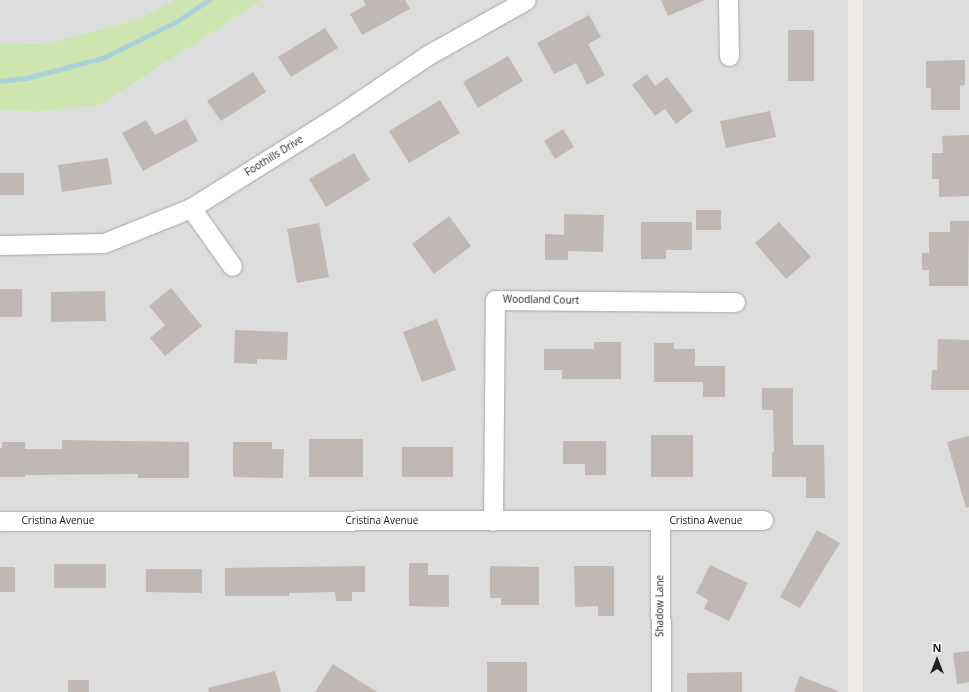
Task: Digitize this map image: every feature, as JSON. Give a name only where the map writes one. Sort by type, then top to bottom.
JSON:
[{"type":"street","name":"Foothills Drive","points":[[0,245],[104,243],[191,208],[336,118],[428,55],[526,0]]},
{"type":"street","points":[[728,0],[730,56]]},
{"type":"street","points":[[191,208],[232,266]]},
{"type":"street","name":"Woodland Court","points":[[493,521],[495,300],[735,302]]},
{"type":"street","name":"Cristina Avenue","points":[[0,521],[763,520]]},
{"type":"street","name":"Shadow Lane","points":[[660,521],[660,692]]},
{"type":"shaded area","points":[[0,0],[174,0],[141,18],[46,44],[0,43]]},
{"type":"shaded area","points":[[262,0],[848,0],[848,692],[0,692],[0,110],[36,112],[100,105]]},
{"type":"shaded area","points":[[863,0],[969,0],[969,692],[863,692]]},
{"type":"green space","points":[[174,0],[262,0],[100,105],[36,112],[0,110],[0,43],[46,44],[141,18]]},
{"type":"building","points":[[363,0],[405,0],[410,9],[362,35],[350,14],[366,5]]},
{"type":"building","points":[[661,0],[705,0],[668,16]]},
{"type":"building","points":[[589,15],[601,37],[588,44],[605,75],[587,85],[576,63],[554,74],[537,43]]},
{"type":"building","points":[[325,28],[338,48],[291,77],[278,57]]},
{"type":"building","points":[[788,30],[814,30],[814,81],[788,81]]},
{"type":"building","points":[[508,56],[523,81],[478,108],[463,82]]},
{"type":"building","points":[[965,60],[965,85],[960,86],[960,110],[931,110],[931,88],[926,88],[926,61]]},
{"type":"building","points":[[253,72],[266,92],[221,121],[207,101]]},
{"type":"building","points":[[647,74],[655,86],[667,77],[693,111],[676,124],[665,109],[655,116],[632,85]]},
{"type":"building","points":[[440,100],[460,133],[409,163],[389,131]]},
{"type":"building","points":[[770,111],[776,137],[726,148],[720,121]]},
{"type":"building","points":[[186,119],[198,141],[143,171],[122,133],[146,120],[155,135]]},
{"type":"building","points":[[563,129],[574,147],[555,159],[544,141]]},
{"type":"building","points":[[969,135],[969,196],[939,197],[939,179],[932,179],[932,153],[943,153],[942,136]]},
{"type":"building","points":[[354,153],[370,180],[326,207],[309,179]]},
{"type":"building","points":[[108,158],[112,184],[62,192],[58,165]]},
{"type":"building","points":[[0,173],[24,173],[24,195],[0,195]]},
{"type":"building","points":[[696,210],[721,210],[721,230],[696,230]]},
{"type":"building","points":[[564,214],[604,215],[603,252],[568,251],[568,260],[545,260],[545,234],[564,235]]},
{"type":"building","points":[[449,216],[471,246],[434,274],[412,244]]},
{"type":"building","points":[[950,221],[969,221],[968,286],[929,286],[929,270],[922,270],[922,253],[929,253],[929,232],[950,232]]},
{"type":"building","points":[[641,222],[692,222],[692,250],[666,250],[666,259],[641,259]]},
{"type":"building","points":[[779,222],[811,257],[786,279],[755,243]]},
{"type":"building","points":[[319,223],[329,277],[297,283],[287,229]]},
{"type":"building","points":[[171,288],[202,326],[165,356],[150,338],[165,325],[149,306]]},
{"type":"building","points":[[0,289],[22,289],[22,317],[0,317]]},
{"type":"building","points":[[105,291],[106,321],[51,322],[51,292]]},
{"type":"building","points":[[437,319],[456,370],[422,382],[403,332]]},
{"type":"building","points":[[235,330],[288,332],[287,360],[257,359],[257,364],[234,363]]},
{"type":"building","points":[[938,339],[969,340],[969,390],[931,390],[932,370],[937,370]]},
{"type":"building","points":[[594,342],[621,342],[621,379],[562,379],[562,370],[544,370],[544,349],[594,349]]},
{"type":"building","points":[[654,343],[674,343],[674,349],[695,349],[695,366],[725,366],[725,397],[703,397],[703,382],[654,382]]},
{"type":"building","points":[[762,388],[793,388],[793,445],[824,445],[825,498],[806,498],[806,477],[772,477],[772,452],[774,452],[773,410],[762,410]]},
{"type":"building","points":[[651,435],[693,435],[693,477],[651,477]]},
{"type":"building","points":[[969,436],[969,507],[966,508],[947,442]]},
{"type":"building","points":[[309,439],[363,439],[363,477],[309,477]]},
{"type":"building","points":[[62,440],[189,442],[189,478],[138,478],[138,474],[25,475],[25,477],[0,477],[0,448],[2,448],[2,442],[25,442],[25,449],[62,449]]},
{"type":"building","points":[[563,441],[606,441],[606,475],[585,475],[585,464],[563,464]]},
{"type":"building","points":[[233,442],[272,442],[272,449],[284,449],[283,478],[233,477]]},
{"type":"building","points":[[402,447],[453,447],[453,477],[402,477]]},
{"type":"building","points":[[817,530],[840,543],[800,608],[780,597]]},
{"type":"building","points":[[409,563],[428,563],[428,575],[449,575],[449,607],[409,606]]},
{"type":"building","points":[[54,564],[106,564],[106,588],[54,588]]},
{"type":"building","points":[[710,565],[748,583],[729,621],[704,609],[708,600],[696,593]]},
{"type":"building","points":[[365,566],[365,592],[352,592],[352,601],[336,601],[335,592],[289,593],[289,596],[225,596],[225,568]]},
{"type":"building","points":[[490,566],[539,567],[539,605],[501,605],[501,598],[490,598]]},
{"type":"building","points":[[574,566],[614,566],[614,616],[598,616],[598,606],[575,607]]},
{"type":"building","points":[[0,567],[15,567],[15,592],[0,592]]},
{"type":"building","points":[[146,569],[202,569],[202,593],[146,592]]},
{"type":"building","points":[[969,651],[969,682],[957,684],[953,653]]},
{"type":"building","points":[[487,662],[527,662],[527,692],[487,692]]},
{"type":"building","points":[[333,664],[377,692],[315,692]]},
{"type":"building","points":[[275,671],[281,692],[209,692],[208,688]]},
{"type":"building","points":[[742,672],[742,692],[687,692],[687,673]]},
{"type":"building","points":[[800,676],[838,691],[838,692],[794,692]]},
{"type":"building","points":[[68,680],[89,680],[89,692],[68,692]]},
{"type":"waterway","points":[[0,81],[26,78],[103,58],[176,22],[209,0]]}]
